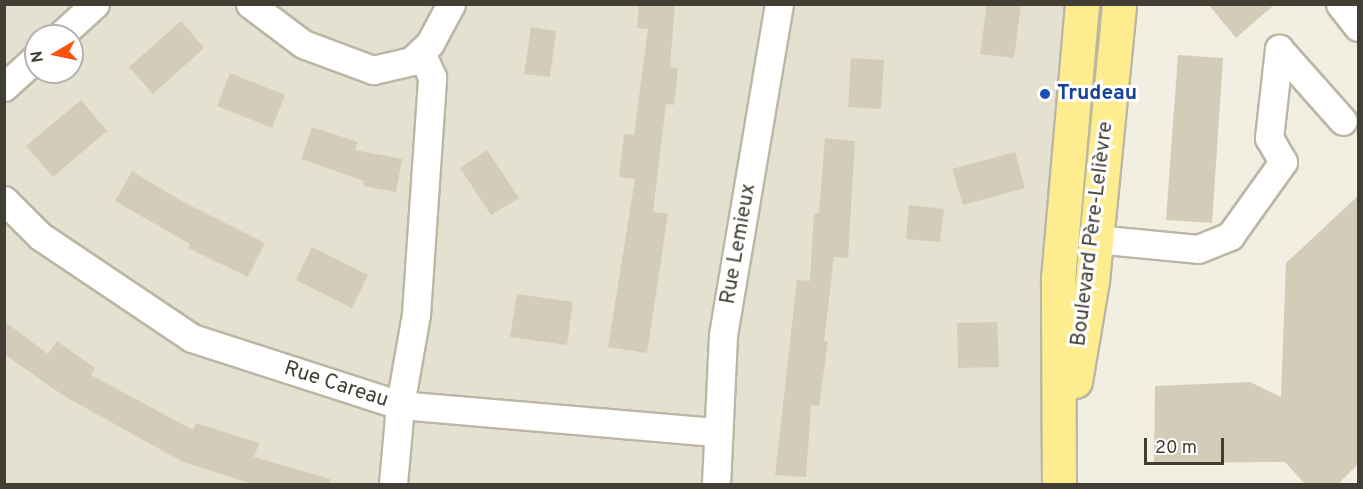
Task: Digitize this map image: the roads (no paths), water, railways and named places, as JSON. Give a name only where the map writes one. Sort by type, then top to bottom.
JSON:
[{"type":"main road","name":"Boulevard Père-Lelièvre","points":[[1060,474],[1058,279],[1082,4]]},
{"type":"main road","name":"Boulevard Père-Lelièvre","points":[[1060,474],[1092,281],[1119,4]]},
{"type":"street","points":[[73,24],[95,4]]},
{"type":"street","points":[[250,4],[303,44],[373,70],[411,61],[430,43],[451,4]]},
{"type":"street","name":"Rue Lemieux","points":[[716,484],[716,432],[723,335],[779,4]]},
{"type":"street","points":[[1340,4],[1359,27]]},
{"type":"street","points":[[1095,240],[1198,249],[1230,236],[1283,162],[1269,138],[1279,49],[1343,121]]},
{"type":"street","points":[[393,484],[400,405],[416,314],[432,77],[421,52]]},
{"type":"street","points":[[4,87],[24,69]]},
{"type":"street","name":"Rue Careau","points":[[4,200],[40,236],[192,338],[400,405],[716,432]]},
{"type":"place","name":"Trudeau","points":[[1045,94]]}]
